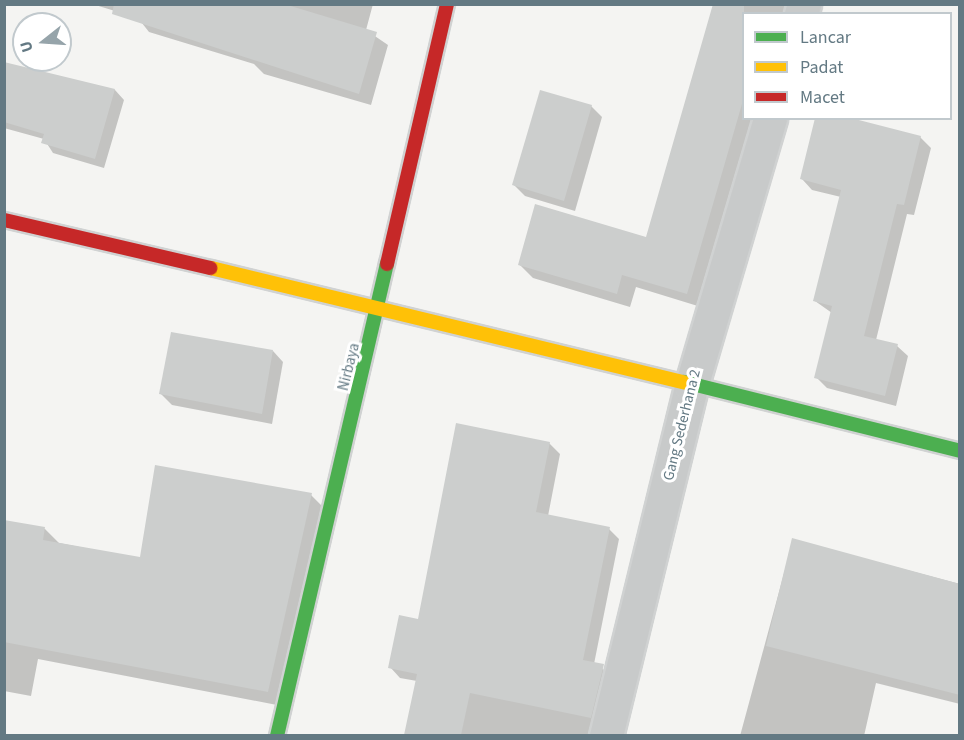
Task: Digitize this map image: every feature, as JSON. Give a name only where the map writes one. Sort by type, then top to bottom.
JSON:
[{"type":"street","name":"Nirbaya","points":[[277,735],[381,307],[447,4]]},
{"type":"street","name":"Gang Sederhana 2","points":[[606,735],[691,387],[769,120]]},
{"type":"street","points":[[4,220],[381,307],[691,387],[960,451]]},
{"type":"building","points":[[114,4],[284,4],[377,32],[359,94],[112,14]]},
{"type":"building","points":[[713,4],[744,4],[744,12],[742,12],[742,104],[687,294],[622,275],[617,294],[518,265],[535,204],[646,237]]},
{"type":"building","points":[[4,62],[12,64],[12,72],[45,72],[115,89],[95,159],[41,143],[44,134],[4,122]]},
{"type":"building","points":[[540,90],[592,105],[564,201],[512,185]]},
{"type":"building","points":[[815,120],[859,120],[921,136],[904,205],[897,204],[864,336],[898,344],[885,396],[814,378],[832,306],[813,301],[841,190],[800,179]]},
{"type":"building","points":[[171,332],[273,350],[262,414],[159,394]]},
{"type":"building","points":[[456,423],[550,442],[536,512],[610,527],[583,660],[604,664],[591,718],[470,693],[461,735],[404,735],[417,674],[388,668],[399,615],[418,619]]},
{"type":"building","points":[[155,465],[312,493],[268,692],[4,642],[4,520],[45,527],[43,540],[140,557]]},
{"type":"building","points":[[792,538],[960,584],[960,695],[766,646]]},
{"type":"traffic: fast","points":[[277,736],[387,264]]},
{"type":"traffic: fast","points":[[684,382],[960,451]]},
{"type":"traffic: slow","points":[[211,268],[684,382]]},
{"type":"traffic: jam","points":[[387,264],[447,4]]},
{"type":"traffic: jam","points":[[4,220],[211,268]]}]
